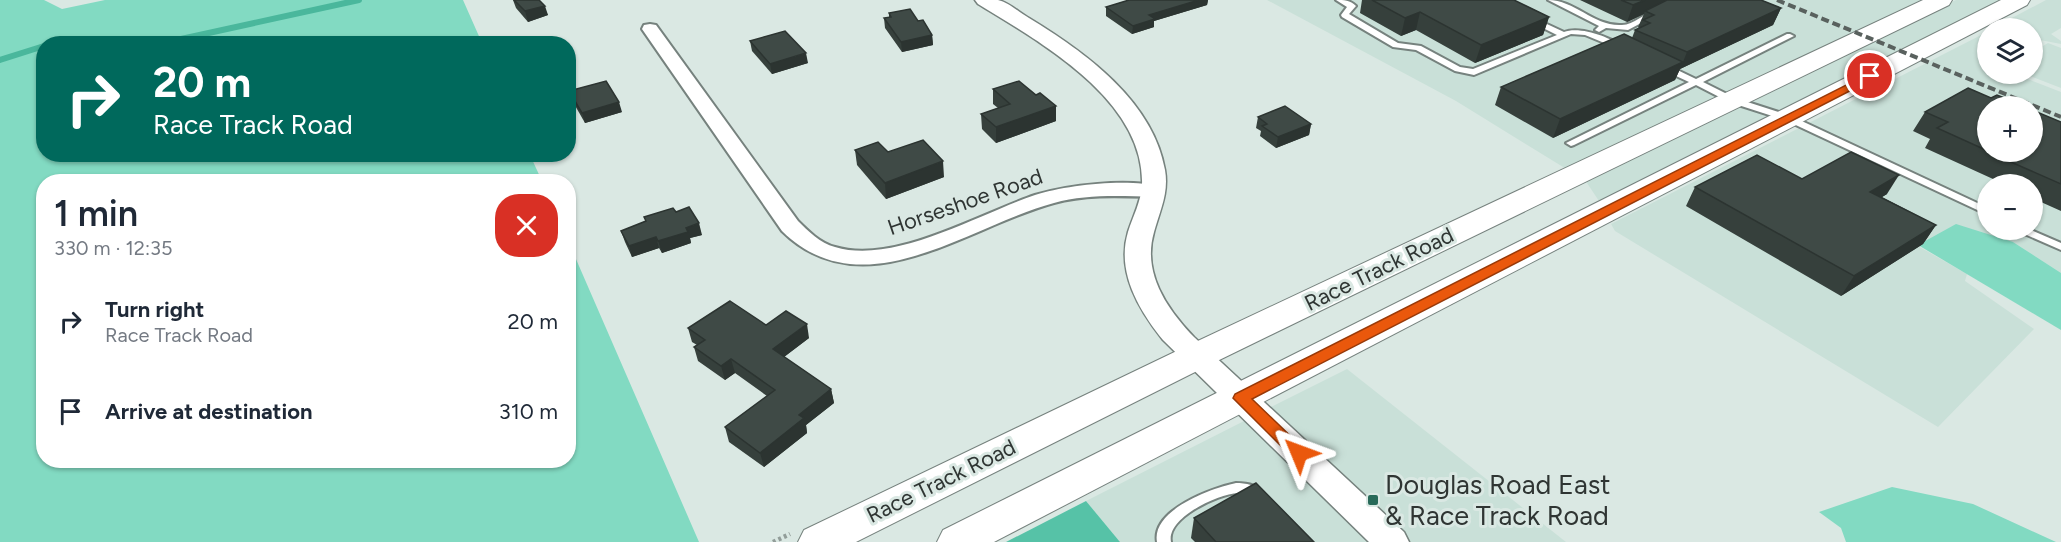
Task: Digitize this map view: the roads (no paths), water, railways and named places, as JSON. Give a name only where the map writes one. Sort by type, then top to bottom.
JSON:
[{"type":"main road","name":"Race Track Road","points":[[818,542],[1197,356],[1941,0]]},
{"type":"main road","points":[[957,542],[2019,0]]},
{"type":"street","points":[[985,0],[1080,61],[1114,93],[1146,143],[1152,160],[1154,191],[1150,211],[1140,234],[1138,251],[1140,269],[1155,308],[1197,356],[1392,542]]},
{"type":"street","name":"Horseshoe Road","points":[[650,29],[790,226],[803,239],[835,255],[873,257],[915,248],[1067,193],[1106,190],[1154,191]]},
{"type":"lane","points":[[1340,0],[1352,6],[1345,15],[1395,45],[1418,48],[1458,69],[1474,72],[1570,32],[1586,33],[1625,50]]},
{"type":"lane","points":[[1552,0],[1604,25],[1625,28],[1664,9]]},
{"type":"lane","points":[[1524,15],[1564,35]]},
{"type":"lane","points":[[1593,36],[1604,25]]},
{"type":"lane","points":[[1571,143],[1790,36]]},
{"type":"lane","points":[[1655,64],[1732,100],[1788,118],[1977,207]]},
{"type":"lane","points":[[2043,239],[2061,247]]},
{"type":"lane","points":[[1164,542],[1163,537],[1167,526],[1175,517],[1227,489],[1243,488],[1268,500]]},
{"type":"waterway","points":[[195,36],[359,0]]},
{"type":"waterway","points":[[0,60],[36,49]]},
{"type":"railway","points":[[1777,0],[2061,117]]},
{"type":"place","name":"Douglas Road East & Race Track Road","points":[[1373,500]]}]
